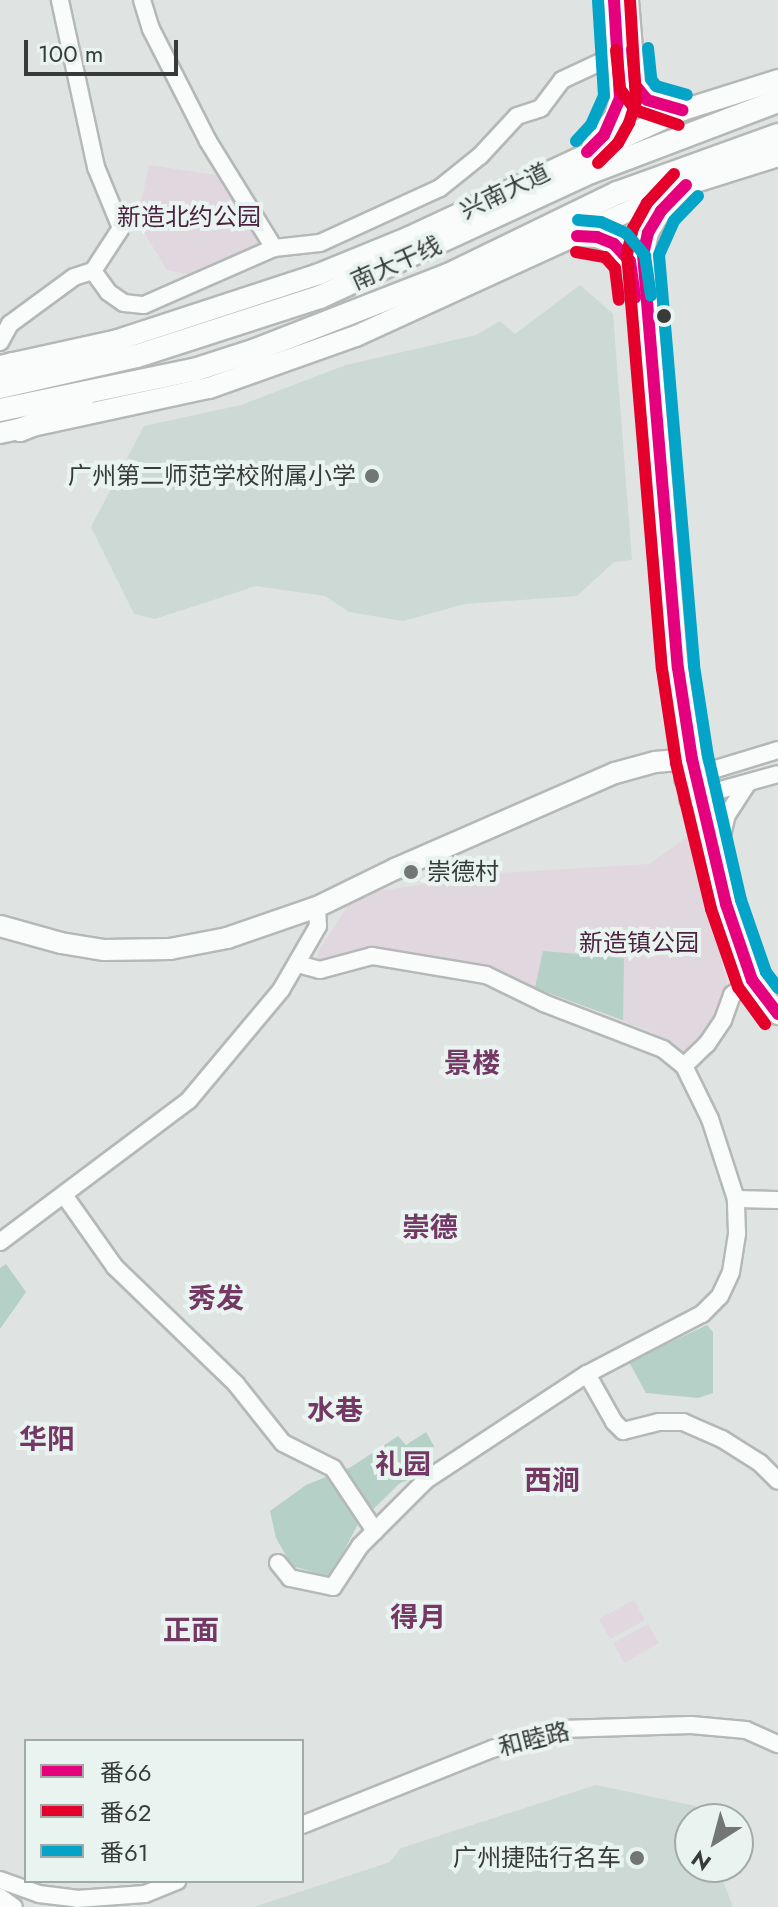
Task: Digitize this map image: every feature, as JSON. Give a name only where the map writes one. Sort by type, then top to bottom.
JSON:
[{"type":"highway","name":"南大干线","points":[[0,387],[137,356],[320,297],[591,172],[778,101]]},
{"type":"highway","name":"南大干线","points":[[0,410],[194,370],[267,346],[448,275],[617,193],[778,135]]},
{"type":"highway","points":[[7,365],[137,356]]},
{"type":"highway","points":[[10,431],[133,384]]},
{"type":"main road","points":[[614,0],[635,85],[647,100],[683,110]]},
{"type":"main road","points":[[587,152],[604,135],[615,116],[620,98],[628,0]]},
{"type":"main road","name":"兴南大道","points":[[7,365],[132,336],[319,274],[409,237],[683,110],[778,80]]},
{"type":"main road","points":[[10,431],[209,388],[356,336],[686,185],[778,156]]},
{"type":"main road","points":[[686,185],[654,222],[643,254],[688,768]]},
{"type":"main road","points":[[577,236],[597,237],[614,244],[630,261],[638,317],[663,648],[718,922],[778,1033]]},
{"type":"main road","points":[[0,926],[79,946],[149,950],[227,938],[317,907],[588,784],[655,762],[688,768]]},
{"type":"main road","points":[[694,798],[748,982],[778,1014]]},
{"type":"street","points":[[0,342],[10,324],[74,277],[93,271],[121,228],[96,167],[60,0]]},
{"type":"street","points":[[142,0],[151,29],[208,141],[274,248]]},
{"type":"street","points":[[93,271],[108,292],[124,303],[144,305],[274,248],[320,243],[440,188],[480,156],[517,116],[541,108],[562,80],[624,50]]},
{"type":"street","points":[[688,768],[778,750]]},
{"type":"street","points":[[694,798],[778,774]]},
{"type":"street","points":[[716,866],[720,831],[748,783]]},
{"type":"street","points":[[0,1242],[189,1100],[281,990],[318,926],[317,907]]},
{"type":"street","points":[[278,1563],[290,1578],[333,1587],[375,1531],[426,1480],[587,1374],[702,1314],[720,1296],[731,1272],[737,1233],[736,1199],[710,1119],[684,1066],[663,1049],[544,1003],[486,975],[372,956],[320,970],[297,964]]},
{"type":"street","points":[[684,1066],[707,1044],[723,1020],[732,995],[748,982]]},
{"type":"street","points":[[64,1195],[115,1267],[236,1384],[283,1443],[333,1468],[375,1531]]},
{"type":"street","points":[[736,1199],[778,1200]]},
{"type":"street","points":[[587,1374],[614,1422],[623,1431],[659,1422],[683,1422],[722,1439],[760,1463],[778,1481]]},
{"type":"street","name":"和睦路","points":[[304,1824],[492,1749],[561,1729],[612,1724],[691,1725],[746,1730],[778,1744]]},
{"type":"street","points":[[0,1880],[39,1894],[77,1899],[145,1894],[172,1883]]},
{"type":"street","points":[[0,1897],[14,1907]]},
{"type":"shaded area","name":"广州第二师范学校附属小学","points":[[580,285],[613,314],[632,560],[614,562],[577,596],[465,604],[403,621],[349,612],[325,596],[256,586],[155,619],[134,614],[91,527],[144,426],[241,405],[346,365],[476,335],[500,321],[515,334]]},
{"type":"shaded area","points":[[543,951],[624,958],[623,1020],[535,988]]},
{"type":"shaded area","points":[[6,1264],[26,1292],[0,1329],[0,1268]]},
{"type":"shaded area","points":[[707,1325],[713,1332],[713,1393],[698,1398],[646,1393],[629,1362]]},
{"type":"shaded area","points":[[426,1432],[434,1446],[430,1461],[413,1478],[400,1483],[358,1524],[330,1577],[292,1566],[276,1538],[270,1511],[306,1485],[351,1467],[398,1436],[406,1445]]},
{"type":"shaded area","points":[[596,1785],[682,1803],[674,1803],[674,1883],[724,1883],[733,1907],[254,1907],[390,1862],[401,1848]]},
{"type":"green space","name":"新造北约公园","points":[[149,165],[216,175],[263,245],[197,276],[167,270],[137,221]]},
{"type":"green space","name":"新造镇公园","points":[[691,834],[727,984],[716,1017],[684,1057],[651,1032],[488,970],[367,946],[314,968],[319,950],[351,901],[372,892],[499,873],[649,864]]},
{"type":"green space","points":[[634,1600],[645,1620],[610,1639],[599,1619]]},
{"type":"green space","points":[[648,1624],[659,1643],[624,1663],[613,1643]]},
{"type":"transit line","name":"番66","points":[[587,152],[604,135],[620,98],[614,0]]},
{"type":"transit line","name":"番62","points":[[598,163],[618,143],[636,101],[630,0]]},
{"type":"transit line","name":"番61","points":[[576,141],[591,125],[604,96],[598,1]]},
{"type":"transit line","name":"番61","points":[[648,48],[651,79],[656,86],[687,95]]},
{"type":"transit line","name":"番66","points":[[632,49],[635,85],[647,100],[683,110]]},
{"type":"transit line","name":"番62","points":[[616,50],[620,89],[635,110],[679,125]]},
{"type":"transit line","name":"番62","points":[[674,174],[647,203],[633,228],[627,254],[662,669],[676,763],[711,909],[738,987],[765,1024]]},
{"type":"transit line","name":"番66","points":[[686,185],[661,211],[648,233],[643,254],[678,668],[692,759],[726,904],[752,980],[778,1014]]},
{"type":"transit line","name":"番61","points":[[698,196],[674,221],[659,255],[694,666],[708,756],[741,900],[766,972],[778,988]]},
{"type":"transit line","name":"番61","points":[[578,220],[601,222],[626,233],[645,256],[651,296]]},
{"type":"transit line","name":"番66","points":[[577,236],[597,237],[614,244],[630,261],[635,298]]},
{"type":"transit line","name":"番62","points":[[576,252],[605,257],[615,268],[619,300]]},
{"type":"place","name":"广州第二师范学校附属小学","points":[[372,476]]},
{"type":"place","name":"崇德村","points":[[411,872]]},
{"type":"place","name":"广州捷陆行名车","points":[[637,1858]]},
{"type":"district","name":"景楼","points":[[472,1064]]},
{"type":"district","name":"崇德","points":[[430,1228]]},
{"type":"district","name":"秀发","points":[[216,1299]]},
{"type":"district","name":"水巷","points":[[335,1411]]},
{"type":"district","name":"华阳","points":[[47,1440]]},
{"type":"district","name":"礼园","points":[[403,1465]]},
{"type":"district","name":"西涧","points":[[552,1481]]},
{"type":"district","name":"得月","points":[[418,1618]]},
{"type":"district","name":"正面","points":[[191,1631]]}]
